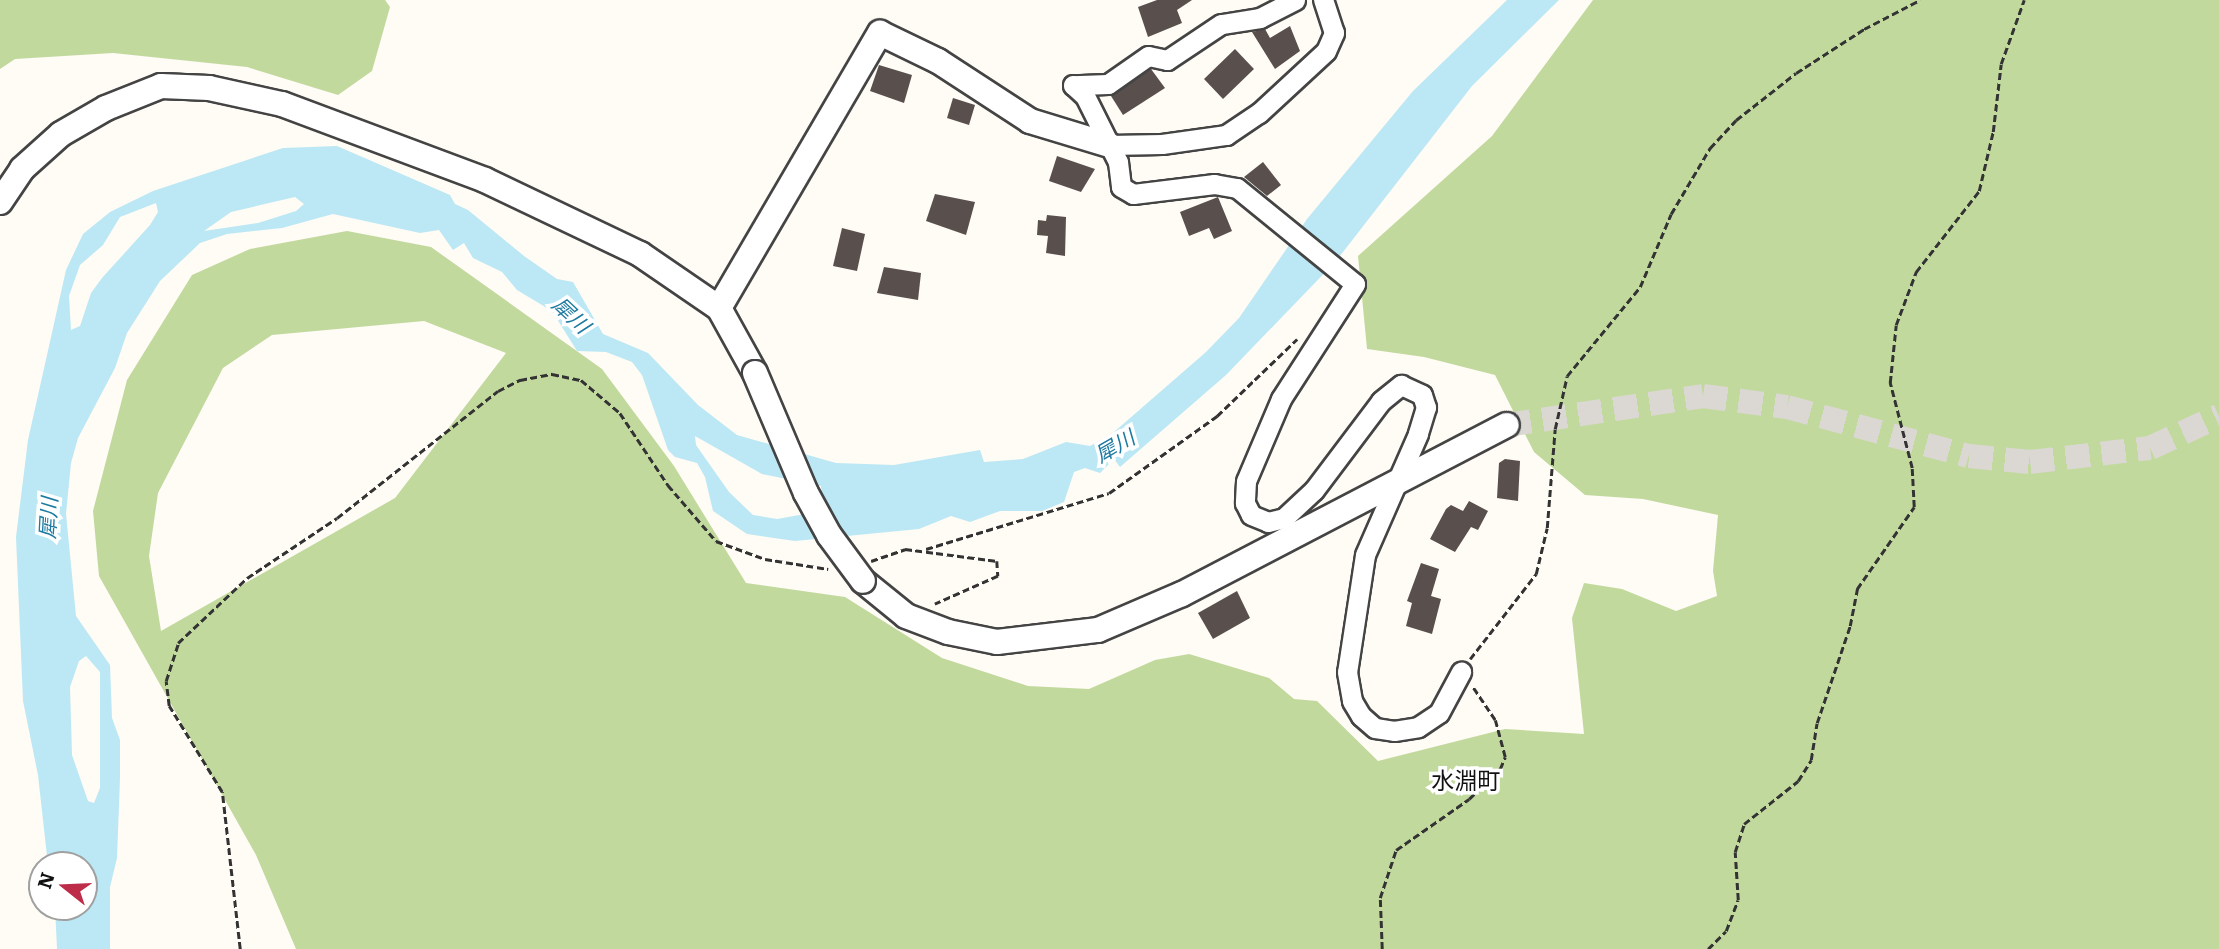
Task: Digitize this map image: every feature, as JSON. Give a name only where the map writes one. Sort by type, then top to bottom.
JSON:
[{"type":"street","points":[[1295,0],[1260,19],[1221,24],[1167,60],[1148,57],[1108,84],[1073,85],[1086,96],[1118,162],[1121,187],[1133,194],[1214,184],[1237,188],[1355,285],[1281,398],[1246,481],[1245,503],[1251,515],[1268,522],[1294,511],[1381,401],[1401,385],[1422,395],[1426,407],[1365,555],[1349,645],[1347,672],[1352,701],[1361,716],[1376,728],[1418,727],[1439,713],[1461,672]]},
{"type":"street","points":[[719,308],[880,33],[938,61],[1030,121],[1108,145],[1162,144],[1226,135],[1259,113],[1326,51],[1334,33],[1323,0]]},
{"type":"street","points":[[0,202],[22,169],[61,134],[106,108],[161,86],[209,88],[282,104],[344,124],[485,180],[640,254],[719,308],[755,373],[806,492],[829,535],[906,616],[948,632],[998,642],[1098,630],[1182,594],[1507,425]]},
{"type":"path","points":[[1382,949],[1380,898],[1396,850],[1469,799],[1500,769],[1505,757],[1495,720],[1461,672],[1536,574],[1547,528],[1555,429],[1567,376],[1640,288],[1671,214],[1710,148],[1736,120],[1796,73],[1864,29],[1920,0]]},
{"type":"path","points":[[1708,949],[1726,931],[1738,900],[1735,852],[1744,824],[1798,781],[1811,760],[1816,723],[1850,625],[1857,589],[1914,508],[1912,468],[1890,383],[1896,325],[1916,272],[1979,191],[1993,132],[2001,64],[2024,0]]},
{"type":"path","points":[[923,550],[1110,493],[1217,416],[1306,331]]},
{"type":"path","points":[[240,949],[229,825],[222,792],[169,706],[166,681],[178,643],[247,578],[337,518],[498,391],[520,380],[552,374],[581,380],[620,413],[668,485],[716,541],[765,559],[833,569]]},
{"type":"path","points":[[866,571],[905,549],[997,561],[998,576],[906,616]]},
{"type":"green space","points":[[0,0],[385,0],[390,7],[372,71],[338,95],[247,67],[113,53],[15,59],[0,69]]},
{"type":"green space","points":[[1593,0],[2219,0],[2219,949],[296,949],[256,855],[99,576],[93,511],[127,380],[192,275],[250,249],[347,231],[431,247],[602,369],[674,466],[746,583],[845,597],[942,658],[1028,686],[1089,689],[1155,660],[1189,654],[1269,678],[1294,699],[1317,701],[1378,761],[1505,729],[1584,734],[1572,618],[1584,583],[1622,589],[1676,611],[1717,596],[1713,571],[1718,515],[1643,499],[1585,495],[1534,452],[1495,375],[1424,357],[1367,349],[1358,256],[1492,136]],"holes":[[[424,321],[506,353],[395,498],[161,631],[149,556],[158,493],[223,368],[272,335]]]},
{"type":"water","name":"犀川","points":[[1507,0],[1559,0],[1472,86],[1336,261],[1226,375],[1120,467],[1114,459],[1100,473],[1085,468],[1074,472],[1064,502],[1042,511],[1000,511],[970,522],[951,516],[919,529],[795,541],[747,534],[713,511],[705,477],[697,463],[675,457],[668,450],[642,375],[632,362],[606,352],[577,351],[552,311],[517,290],[502,272],[473,258],[464,243],[453,250],[439,230],[420,233],[333,214],[282,228],[227,234],[200,243],[160,281],[127,333],[115,368],[78,438],[71,463],[66,514],[76,616],[110,665],[112,718],[120,740],[120,778],[117,858],[110,887],[110,949],[57,949],[56,921],[98,921],[98,851],[46,851],[38,775],[23,701],[16,537],[28,440],[66,270],[83,234],[110,212],[153,191],[283,148],[337,146],[450,195],[455,204],[468,210],[524,256],[557,279],[573,282],[603,334],[648,353],[698,405],[737,435],[836,463],[894,465],[980,450],[984,462],[1023,459],[1066,442],[1090,446],[1114,432],[1206,352],[1239,318],[1307,219],[1413,91]],"holes":[[[295,197],[304,204],[296,211],[258,223],[204,231],[231,212]],[[156,203],[158,212],[150,225],[102,278],[91,293],[80,326],[71,330],[69,296],[80,265],[103,245],[120,217]],[[695,436],[762,474],[821,486],[822,503],[805,514],[777,519],[753,515],[729,492],[696,445]],[[86,656],[100,672],[100,788],[94,803],[88,801],[72,755],[70,687],[79,661]]]},
{"type":"building","points":[[1157,0],[1192,0],[1177,10],[1182,23],[1148,37],[1138,7]]},
{"type":"building","points":[[1290,26],[1300,51],[1275,69],[1252,32],[1265,29],[1270,38]]},
{"type":"building","points":[[1235,49],[1254,69],[1223,99],[1204,79]]},
{"type":"building","points":[[879,65],[912,75],[904,103],[870,91]]},
{"type":"building","points":[[1151,69],[1165,88],[1123,115],[1111,96]]},
{"type":"building","points":[[953,98],[975,105],[969,125],[947,118]]},
{"type":"building","points":[[1057,156],[1095,169],[1081,192],[1049,181]]},
{"type":"building","points":[[1263,162],[1281,185],[1267,196],[1244,177]]},
{"type":"building","points":[[935,194],[975,202],[966,235],[926,221]]},
{"type":"building","points":[[1218,197],[1232,231],[1214,239],[1209,228],[1189,236],[1180,212]]},
{"type":"building","points":[[1047,215],[1066,217],[1065,256],[1046,253],[1048,236],[1037,235],[1038,220],[1046,221]]},
{"type":"building","points":[[842,228],[865,234],[857,271],[833,266]]},
{"type":"building","points":[[884,267],[921,273],[918,300],[877,293]]},
{"type":"building","points":[[1505,459],[1520,461],[1518,501],[1497,498],[1499,463]]},
{"type":"building","points":[[1469,501],[1488,511],[1478,530],[1471,527],[1455,552],[1430,539],[1446,509],[1451,505],[1463,511]]},
{"type":"building","points":[[1421,563],[1439,569],[1431,596],[1441,599],[1432,634],[1406,626],[1412,603],[1407,601]]},
{"type":"building","points":[[1237,591],[1250,618],[1213,639],[1198,613]]},
{"type":"tunnel","points":[[1507,425],[1703,396],[1787,407],[1969,456],[2030,462],[2150,448],[2219,416]]},
{"type":"district","name":"水淵町","points":[[1466,779]]}]
